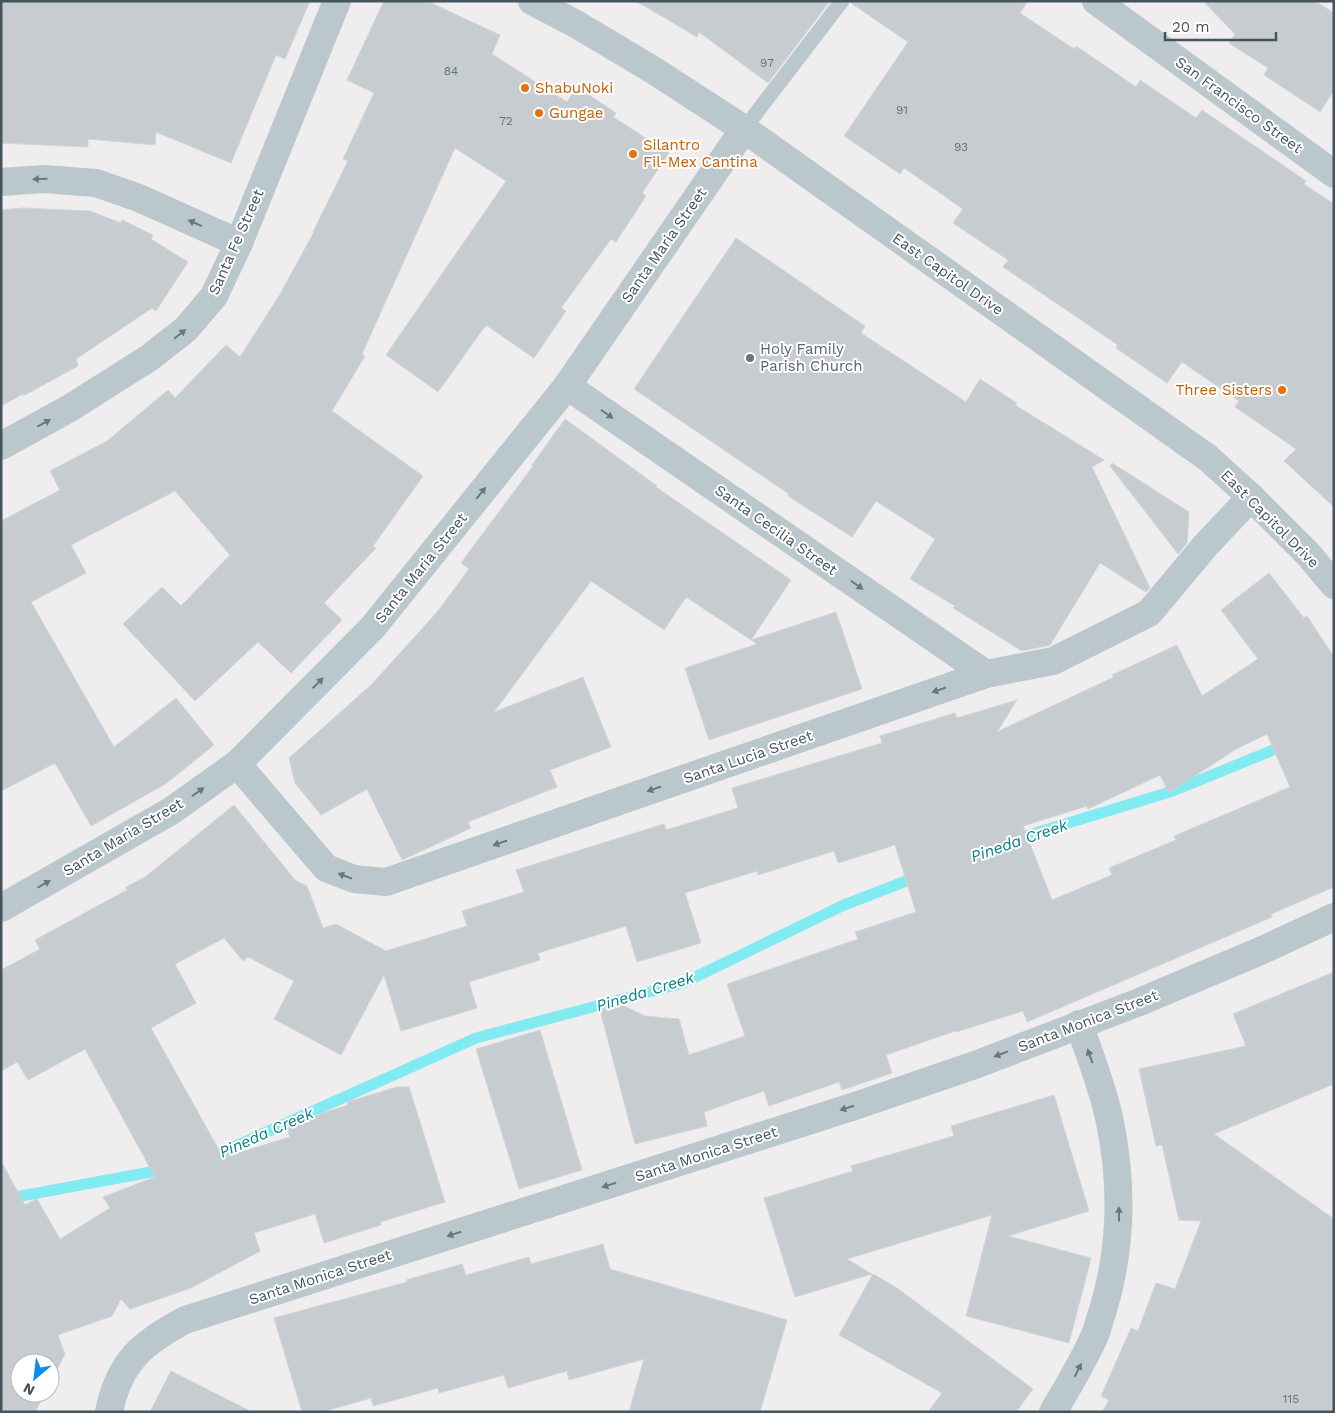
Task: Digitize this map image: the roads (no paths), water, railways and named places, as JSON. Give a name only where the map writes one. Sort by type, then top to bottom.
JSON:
[{"type":"street","name":"Santa Fe Street","points":[[1,446],[70,408],[150,358],[186,329],[214,296],[239,243],[336,1]]},
{"type":"street","name":"East Capitol Drive","points":[[532,1],[576,24],[653,70],[744,129],[1208,458],[1251,497],[1308,554],[1334,585]]},
{"type":"street","name":"San Francisco Street","points":[[1096,1],[1334,174]]},
{"type":"street","name":"Santa Maria Street","points":[[1,908],[171,811],[237,764],[373,627],[567,386],[744,129]]},
{"type":"street","points":[[1,182],[44,179],[96,183],[139,198],[239,243]]},
{"type":"street","name":"Santa Cecilia Street","points":[[567,386],[986,674]]},
{"type":"street","name":"Santa Lucia Street","points":[[237,764],[326,868],[354,879],[386,882],[986,674],[1053,661],[1149,612],[1205,546],[1251,497]]},
{"type":"street","name":"Santa Monica Street","points":[[109,1412],[120,1375],[132,1358],[146,1344],[164,1331],[185,1320],[846,1109],[975,1064],[1137,1002],[1258,952],[1334,916]]},
{"type":"street","points":[[1053,1412],[1074,1377],[1095,1334],[1111,1282],[1119,1226],[1119,1190],[1110,1120],[1099,1080],[1079,1024]]},
{"type":"lane","points":[[744,129],[842,1]]},
{"type":"waterway","name":"Pineda Creek","points":[[1013,840],[1173,791],[1288,744]]},
{"type":"waterway","name":"Pineda Creek","points":[[213,1156],[476,1038],[683,983],[844,905],[919,876]]},
{"type":"waterway","name":"Pineda Creek","points":[[5,1199],[167,1169]]},
{"type":"place","name":"ShabuNoki","points":[[525,88]]},
{"type":"place","name":"Gungae","points":[[539,113]]},
{"type":"place","name":"Silantro Fil-Mex Cantina","points":[[633,154]]},
{"type":"place","name":"Holy Family Parish Church","points":[[750,358]]},
{"type":"place","name":"Three Sisters","points":[[1282,390]]}]
